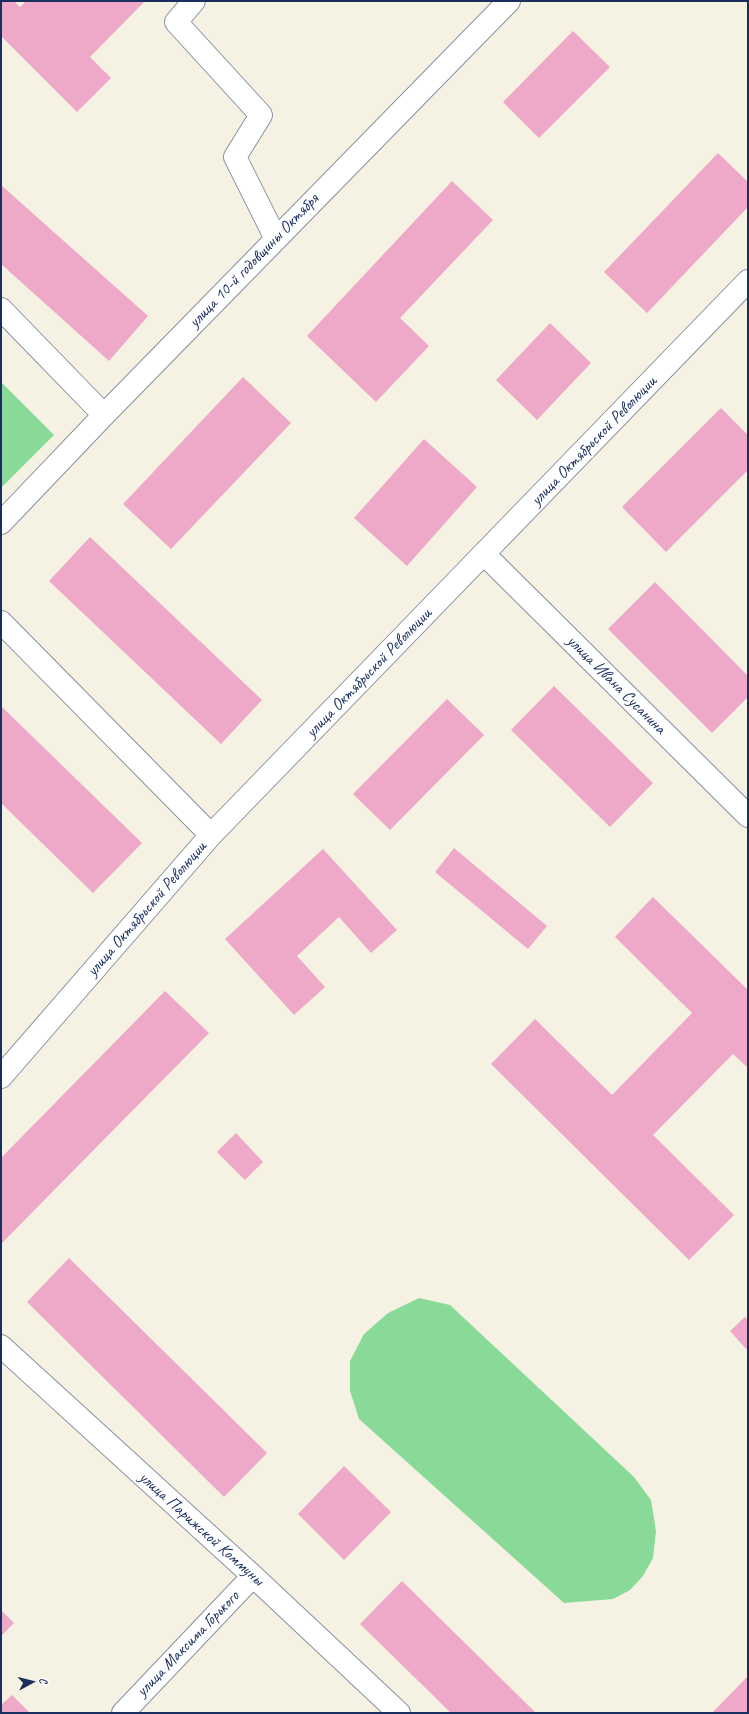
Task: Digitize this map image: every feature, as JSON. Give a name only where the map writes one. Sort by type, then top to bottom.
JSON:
[{"type":"street","points":[[194,1],[176,22],[261,115],[235,157],[276,239]]},
{"type":"street","name":"улица 10-й годовщины Октября","points":[[1,523],[104,415],[509,1]]},
{"type":"street","name":"улица Октябрьской Революции","points":[[1,1076],[212,835],[748,281]]},
{"type":"street","points":[[1,309],[104,415]]},
{"type":"street","name":"улица Ивана Сусанина","points":[[484,554],[748,816]]},
{"type":"street","points":[[1,622],[212,835]]},
{"type":"street","name":"улица Парижской Коммуны","points":[[1,1346],[253,1576],[399,1713]]},
{"type":"street","name":"улица Максима Горького","points":[[123,1713],[253,1576]]},
{"type":"green space","points":[[1,382],[54,435],[1,488]]},
{"type":"green space","points":[[419,1298],[450,1305],[634,1477],[651,1500],[656,1531],[653,1558],[643,1576],[630,1590],[613,1599],[564,1603],[359,1419],[350,1391],[350,1361],[364,1334],[388,1313]]},
{"type":"building","points":[[1,1],[14,1],[20,7],[26,1],[145,1],[90,57],[111,78],[77,112],[1,36]]},
{"type":"building","points":[[573,31],[610,67],[539,138],[503,102]]},
{"type":"building","points":[[718,153],[748,182],[748,207],[647,313],[604,272]]},
{"type":"building","points":[[452,181],[493,220],[400,318],[429,346],[376,402],[307,336]]},
{"type":"building","points":[[1,185],[148,316],[109,361],[1,264]]},
{"type":"building","points":[[550,323],[591,363],[537,420],[496,380]]},
{"type":"building","points":[[243,377],[291,423],[171,549],[123,504]]},
{"type":"building","points":[[721,408],[748,435],[748,470],[666,552],[622,507]]},
{"type":"building","points":[[424,439],[477,487],[407,566],[354,518]]},
{"type":"building","points":[[90,537],[262,700],[221,744],[49,581]]},
{"type":"building","points":[[655,582],[748,676],[748,697],[712,733],[608,629]]},
{"type":"building","points":[[554,686],[653,783],[610,827],[511,730]]},
{"type":"building","points":[[447,699],[484,735],[390,830],[353,794]]},
{"type":"building","points":[[1,706],[142,843],[93,893],[1,803]]},
{"type":"building","points":[[454,848],[547,926],[528,949],[435,872]]},
{"type":"building","points":[[323,849],[397,930],[371,953],[339,917],[297,956],[325,987],[294,1015],[225,939]]},
{"type":"building","points":[[653,897],[748,990],[748,1068],[733,1054],[653,1135],[734,1215],[689,1260],[491,1064],[535,1019],[612,1095],[692,1013],[615,937]]},
{"type":"building","points":[[165,991],[209,1033],[1,1244],[1,1158]]},
{"type":"building","points":[[236,1133],[263,1162],[245,1180],[217,1152]]},
{"type":"building","points":[[69,1258],[267,1453],[224,1497],[27,1302]]},
{"type":"building","points":[[745,1317],[748,1320],[748,1351],[730,1331]]},
{"type":"building","points":[[344,1466],[391,1512],[344,1560],[298,1514]]},
{"type":"building","points":[[402,1581],[536,1713],[451,1713],[360,1624]]},
{"type":"building","points":[[1,1610],[14,1623],[1,1636]]},
{"type":"building","points":[[748,1676],[748,1713],[712,1713]]},
{"type":"building","points":[[12,1695],[30,1713],[1,1713],[1,1705]]}]
